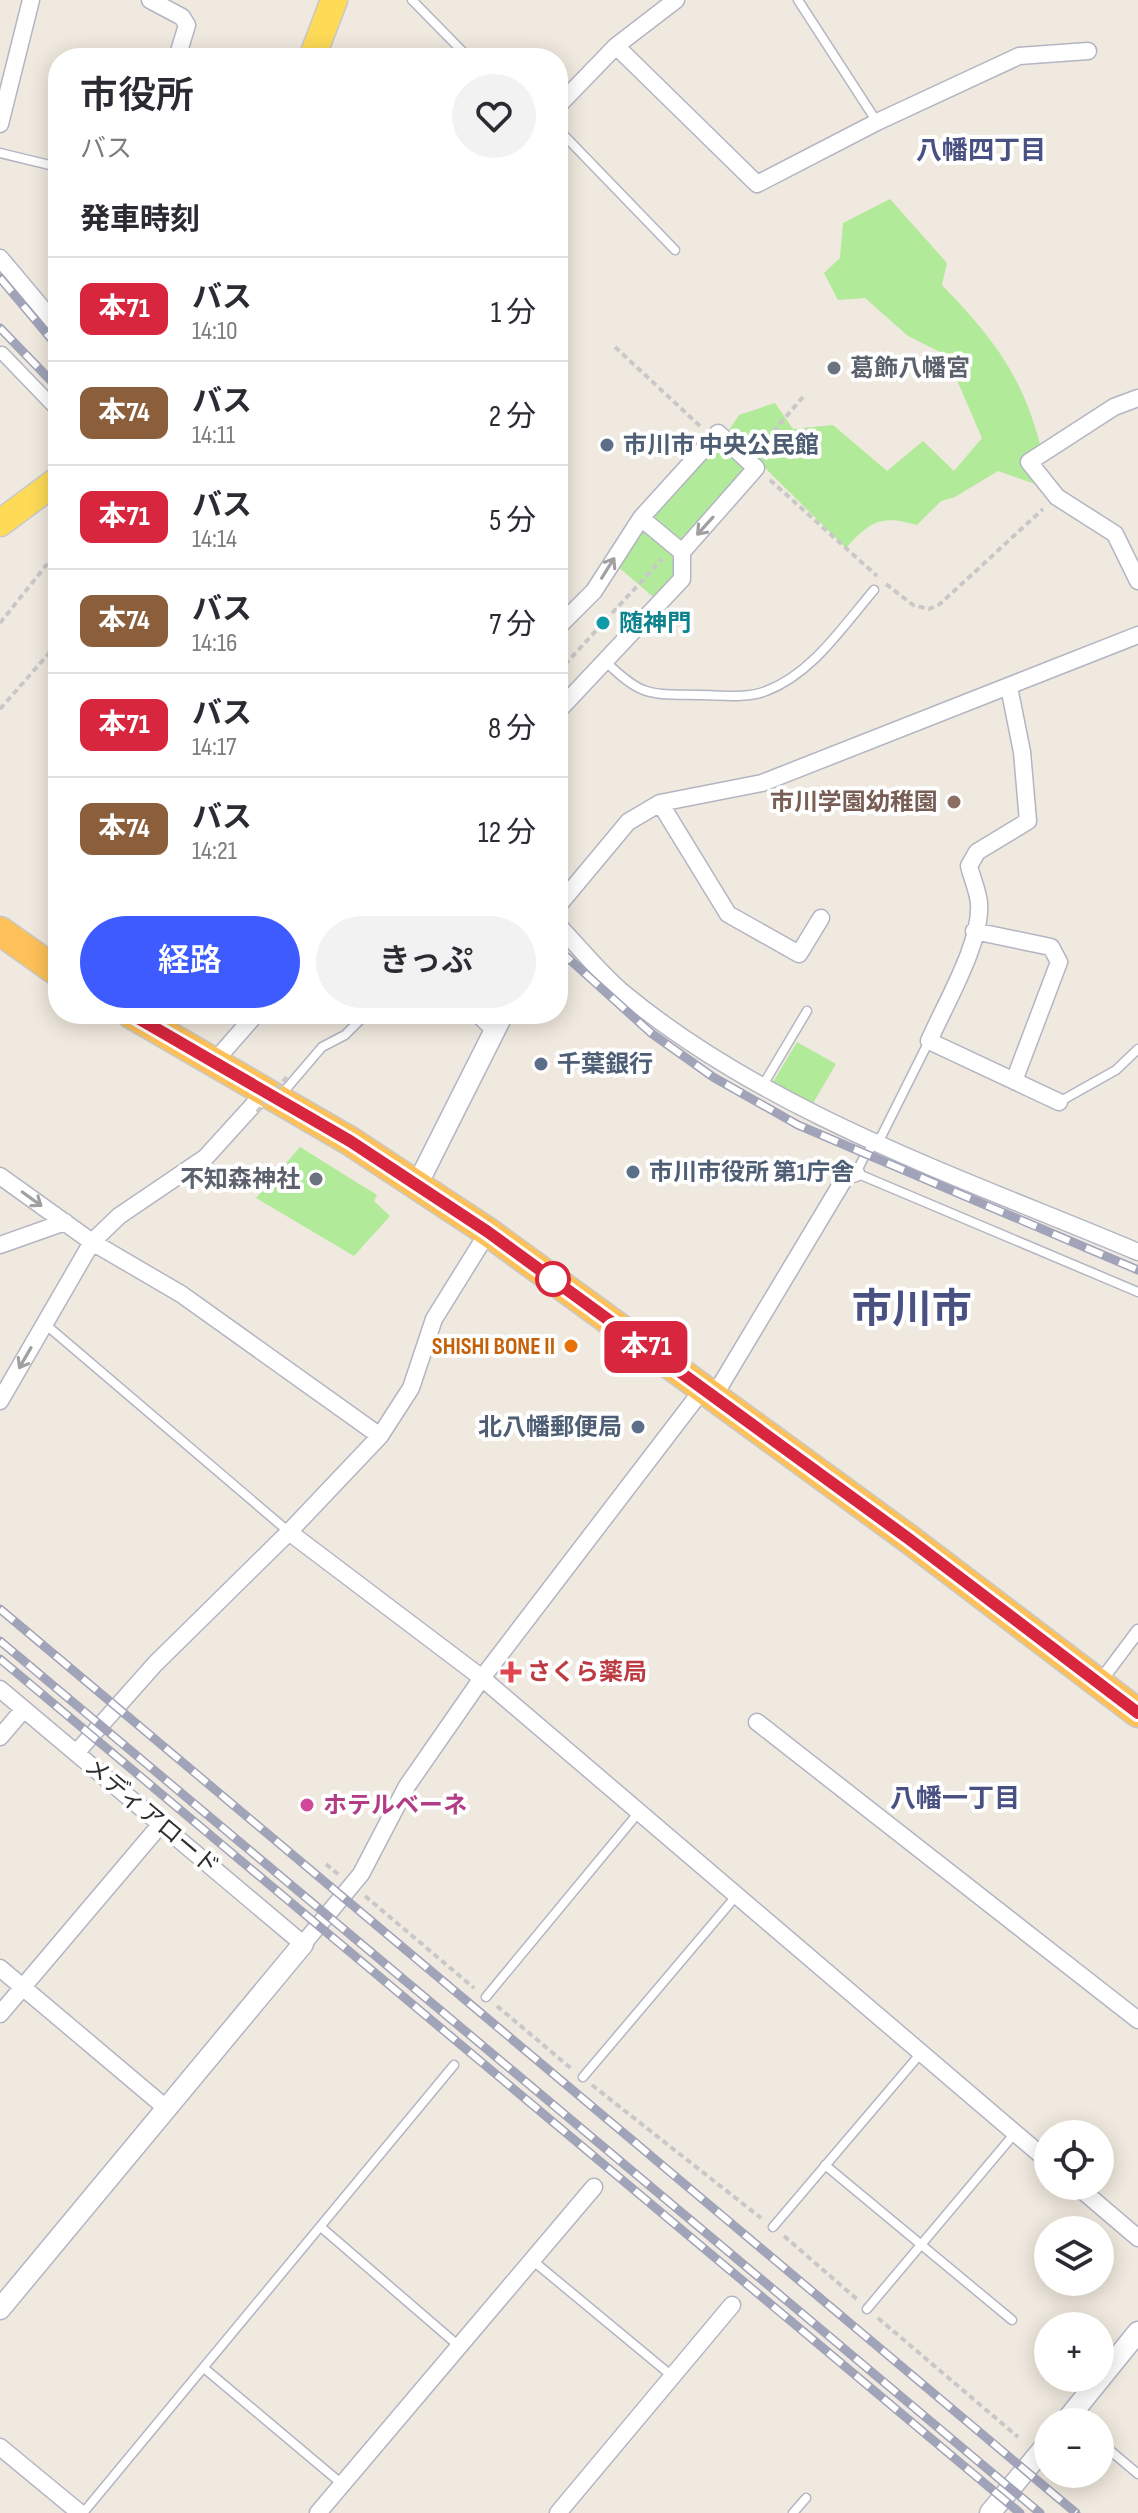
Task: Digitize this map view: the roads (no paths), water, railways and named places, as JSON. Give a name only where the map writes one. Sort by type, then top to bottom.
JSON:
[{"type":"highway","points":[[0,931],[48,965]]},
{"type":"highway","points":[[148,1024],[418,1183],[708,1392],[1138,1713]]},
{"type":"main road","points":[[316,48],[334,0]]},
{"type":"main road","points":[[0,523],[48,487]]},
{"type":"street","points":[[0,124],[31,0]]},
{"type":"street","points":[[150,0],[180,7],[187,25],[180,48]]},
{"type":"street","points":[[568,96],[616,46],[675,0]]},
{"type":"street","points":[[616,46],[757,184],[877,122],[1019,56],[1088,51]]},
{"type":"street","points":[[0,258],[48,315]]},
{"type":"street","points":[[2,353],[48,401]]},
{"type":"street","points":[[1138,398],[1114,407],[1029,462],[1057,497],[1115,534],[1138,581]]},
{"type":"street","points":[[568,617],[594,591],[641,518],[718,433],[756,468],[682,552],[682,579],[568,700]]},
{"type":"street","points":[[641,518],[682,552]]},
{"type":"street","points":[[568,894],[628,822],[660,803],[762,783],[1138,635]]},
{"type":"street","points":[[1009,687],[1022,752],[1028,821],[977,852],[969,866],[979,901],[974,931],[929,1041],[1059,1102]]},
{"type":"street","points":[[660,803],[728,914],[799,954],[821,918]]},
{"type":"street","points":[[974,931],[1051,947],[1059,962],[1014,1081]]},
{"type":"street","points":[[568,935],[620,990],[710,1056],[876,1142],[1138,1252]]},
{"type":"street","points":[[214,1062],[247,1024]]},
{"type":"street","points":[[418,1183],[498,1024]]},
{"type":"street","points":[[0,1401],[92,1242],[119,1216],[206,1157],[272,1095]]},
{"type":"street","points":[[0,2309],[361,1874],[407,1786],[482,1678],[708,1392],[846,1176],[856,1173]]},
{"type":"street","points":[[0,1176],[92,1242],[181,1294],[380,1436]]},
{"type":"street","points":[[0,1245],[65,1222]]},
{"type":"street","points":[[76,1753],[155,1664],[289,1532],[380,1436],[411,1388],[434,1319],[488,1232]]},
{"type":"street","points":[[289,1532],[482,1678],[1034,2149]]},
{"type":"street","points":[[1099,1683],[1138,1631]]},
{"type":"street","name":"メディアロード","points":[[0,1689],[303,1944]]},
{"type":"street","points":[[0,1737],[24,1709]]},
{"type":"street","points":[[757,1722],[1138,2020]]},
{"type":"street","points":[[0,2014],[161,1824]]},
{"type":"street","points":[[0,1968],[166,2108]]},
{"type":"street","points":[[318,2513],[594,2187]]},
{"type":"street","points":[[1093,2200],[1138,2238]]},
{"type":"street","points":[[558,2513],[732,2305]]},
{"type":"street","points":[[1079,2408],[1138,2332]]},
{"type":"street","points":[[0,2447],[81,2513]]},
{"type":"street","points":[[990,2513],[1034,2460]]},
{"type":"lane","points":[[412,0],[459,48]]},
{"type":"lane","points":[[798,0],[877,122]]},
{"type":"lane","points":[[568,139],[675,250]]},
{"type":"lane","points":[[0,153],[48,165]]},
{"type":"lane","points":[[605,661],[634,689],[655,694],[738,695],[766,691],[809,665],[874,590]]},
{"type":"lane","points":[[763,1085],[807,1011]]},
{"type":"lane","points":[[272,1095],[322,1047],[345,1035],[356,1024]]},
{"type":"lane","points":[[482,1024],[493,1034]]},
{"type":"lane","points":[[929,1041],[876,1142],[856,1173],[1138,1292]]},
{"type":"lane","points":[[1059,1102],[1116,1070],[1138,1049]]},
{"type":"lane","points":[[44,1324],[289,1532]]},
{"type":"lane","points":[[486,1997],[639,1812]]},
{"type":"lane","points":[[583,2077],[737,1895]]},
{"type":"lane","points":[[773,2227],[921,2053]]},
{"type":"lane","points":[[81,2513],[322,2228],[454,2065]]},
{"type":"lane","points":[[867,2309],[1015,2133]]},
{"type":"lane","points":[[825,2165],[1012,2320]]},
{"type":"lane","points":[[322,2228],[460,2347]]},
{"type":"lane","points":[[532,2260],[672,2376]]},
{"type":"lane","points":[[204,2368],[342,2484]]},
{"type":"lane","points":[[1114,2454],[1138,2474]]},
{"type":"lane","points":[[793,2513],[806,2498]]},
{"type":"railway","points":[[0,278],[48,335]]},
{"type":"railway","points":[[0,328],[48,378]]},
{"type":"railway","points":[[568,958],[651,1033],[713,1077],[798,1125],[1138,1270]]},
{"type":"railway","points":[[0,1609],[1076,2513]]},
{"type":"railway","points":[[0,1641],[1040,2513]]},
{"type":"railway","points":[[0,1659],[1020,2513]]},
{"type":"place","name":"葛飾八幡宮","points":[[834,368]]},
{"type":"place","name":"市川市 中央公民館","points":[[607,445]]},
{"type":"place","name":"随神門","points":[[603,623]]},
{"type":"place","name":"市川学園幼稚園","points":[[954,802]]},
{"type":"place","name":"千葉銀行","points":[[541,1064]]},
{"type":"place","name":"市川市役所 第1庁舎","points":[[633,1172]]},
{"type":"place","name":"不知森神社","points":[[316,1179]]},
{"type":"place","name":"SHISHI BONE II","points":[[571,1346]]},
{"type":"place","name":"北八幡郵便局","points":[[638,1427]]},
{"type":"place","name":"さくら薬局","points":[[511,1672]]},
{"type":"place","name":"ホテルベーネ","points":[[307,1805]]},
{"type":"district","name":"八幡四丁目","points":[[981,150]]},
{"type":"district","name":"市川市","points":[[912,1308]]},
{"type":"district","name":"八幡一丁目","points":[[955,1798]]}]
